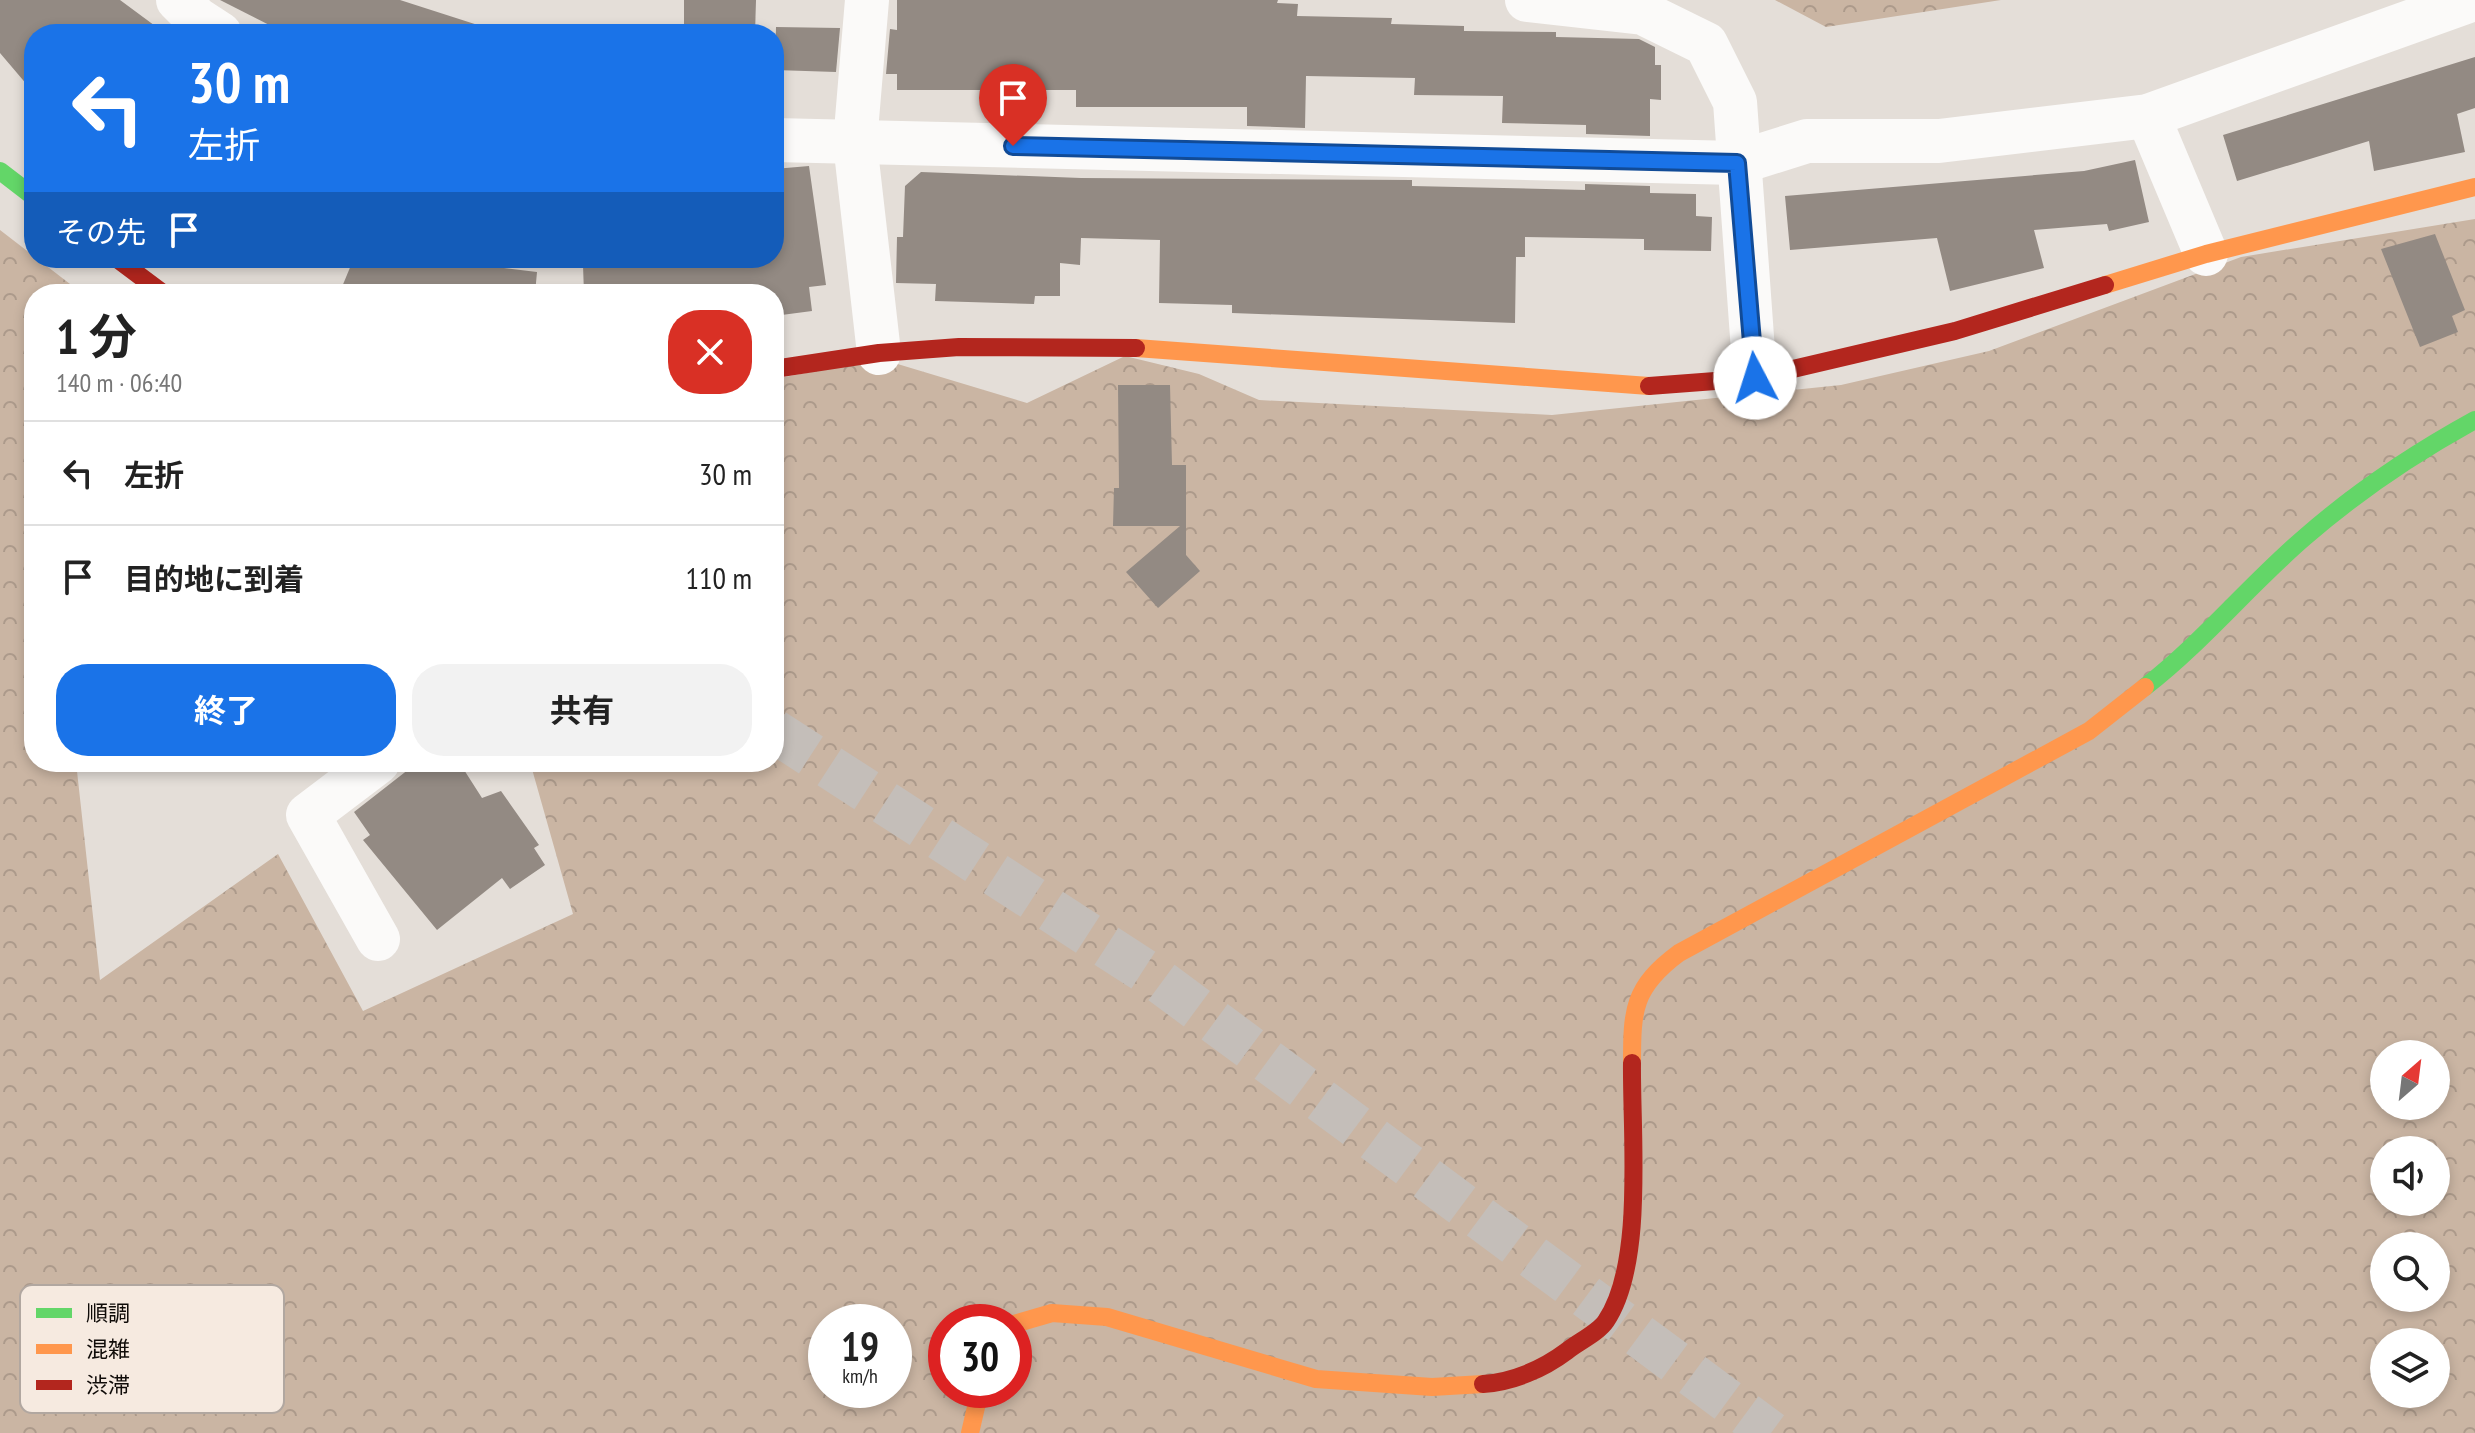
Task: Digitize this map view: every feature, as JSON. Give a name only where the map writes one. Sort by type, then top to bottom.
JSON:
[{"type":"main road","points":[[0,171],[24,189]]},
{"type":"main road","points":[[784,367],[879,353],[959,347],[1147,348],[1658,387],[1755,378],[1955,331],[2206,254],[2475,187]]},
{"type":"main road","points":[[129,268],[151,284]]},
{"type":"main road","points":[[1032,1319],[1052,1313],[1107,1317],[1316,1379],[1432,1387],[1493,1383],[1527,1374],[1556,1359],[1605,1323],[1623,1280],[1631,1238],[1632,1013],[1645,982],[1674,954],[2089,731],[2178,661],[2303,538],[2347,502],[2399,462],[2475,420]]},
{"type":"main road","points":[[970,1433],[976,1408]]},
{"type":"street","points":[[178,0],[205,24]]},
{"type":"street","points":[[867,0],[855,143],[879,353]]},
{"type":"street","points":[[1527,0],[1643,13],[1706,44],[1735,102],[1737,163],[1755,378]]},
{"type":"street","points":[[784,140],[1737,163],[1807,141],[1939,141],[2148,116],[2471,0]]},
{"type":"street","points":[[2148,116],[2206,254]]},
{"type":"street","points":[[365,772],[308,815],[378,939]]},
{"type":"green space","points":[[1775,0],[2001,0],[1826,27]]},
{"type":"green space","points":[[2475,219],[2475,1433],[0,1433],[0,230],[24,249],[24,268],[49,268],[70,284],[24,284],[24,772],[77,772],[100,980],[278,854],[363,1011],[573,914],[533,772],[784,772],[784,377],[881,359],[1027,403],[1125,356],[1199,374],[1259,400],[1552,415],[1841,385],[1989,351],[2241,257]]},
{"type":"building","points":[[0,0],[120,0],[152,24],[24,24],[24,81],[0,53]]},
{"type":"building","points":[[220,0],[400,0],[475,24],[267,24]]},
{"type":"building","points":[[684,0],[756,0],[755,24],[684,24]]},
{"type":"building","points":[[897,0],[1278,0],[1277,3],[1298,4],[1297,16],[1392,18],[1391,24],[1464,26],[1464,31],[1556,32],[1556,37],[1639,39],[1655,47],[1655,65],[1661,65],[1661,100],[1650,99],[1650,136],[1586,134],[1586,125],[1502,123],[1503,96],[1414,95],[1415,78],[1306,76],[1305,128],[1247,126],[1247,107],[1076,107],[1076,90],[897,90],[897,74],[886,74],[890,29],[897,30]]},
{"type":"building","points":[[784,27],[840,28],[836,72],[784,70]]},
{"type":"building","points":[[2475,57],[2475,108],[2457,114],[2465,152],[2374,171],[2369,141],[2237,181],[2223,135]]},
{"type":"building","points":[[2135,160],[2149,222],[2109,231],[2107,224],[2034,230],[2044,268],[1950,291],[1937,238],[1790,250],[1785,196],[2084,171]]},
{"type":"building","points":[[809,166],[826,285],[809,287],[812,311],[784,315],[784,284],[584,284],[583,268],[784,268],[784,168]]},
{"type":"building","points":[[921,172],[1081,178],[1412,180],[1412,186],[1585,190],[1585,184],[1650,186],[1650,193],[1696,194],[1696,216],[1712,217],[1711,251],[1644,250],[1644,239],[1525,237],[1525,257],[1516,257],[1515,323],[1232,313],[1232,305],[1159,303],[1160,240],[1081,238],[1080,265],[1060,263],[1060,296],[1035,296],[1034,304],[935,301],[936,284],[896,283],[897,237],[903,237],[905,186]]},
{"type":"building","points":[[2435,234],[2465,310],[2452,316],[2458,332],[2420,347],[2381,249]]},
{"type":"building","points":[[350,268],[504,268],[537,272],[536,284],[343,284]]},
{"type":"building","points":[[1118,385],[1170,385],[1172,465],[1186,465],[1186,555],[1200,571],[1158,608],[1126,572],[1180,526],[1113,526],[1114,488],[1119,488]]},
{"type":"building","points":[[405,772],[465,772],[482,798],[501,791],[539,845],[534,848],[545,865],[510,889],[502,878],[437,930],[363,840],[370,835],[354,812]]},
{"type":"tunnel","points":[[784,737],[1154,977],[1771,1433]]},
{"type":"traffic: fast","points":[[0,171],[24,189]]},
{"type":"traffic: fast","points":[[2145,687],[2325,520],[2387,474],[2475,420]]},
{"type":"traffic: slow","points":[[2105,285],[2206,254],[2475,187]]},
{"type":"traffic: slow","points":[[1136,348],[1649,386]]},
{"type":"traffic: slow","points":[[1632,1063],[1638,1001],[1652,977],[1679,953],[2089,731],[2145,687]]},
{"type":"traffic: slow","points":[[1032,1319],[1052,1313],[1107,1317],[1316,1379],[1432,1387],[1483,1384]]},
{"type":"traffic: slow","points":[[970,1433],[976,1408]]},
{"type":"traffic: jam","points":[[129,268],[151,284]]},
{"type":"traffic: jam","points":[[1649,386],[1755,378],[1955,331],[2105,285]]},
{"type":"traffic: jam","points":[[784,367],[879,353],[959,347],[1136,348]]},
{"type":"traffic: jam","points":[[1483,1384],[1516,1377],[1558,1358],[1606,1321],[1618,1296],[1631,1232],[1634,1160],[1632,1063]]},
{"type":"route","points":[[1013,146],[1737,163],[1755,378]]}]
